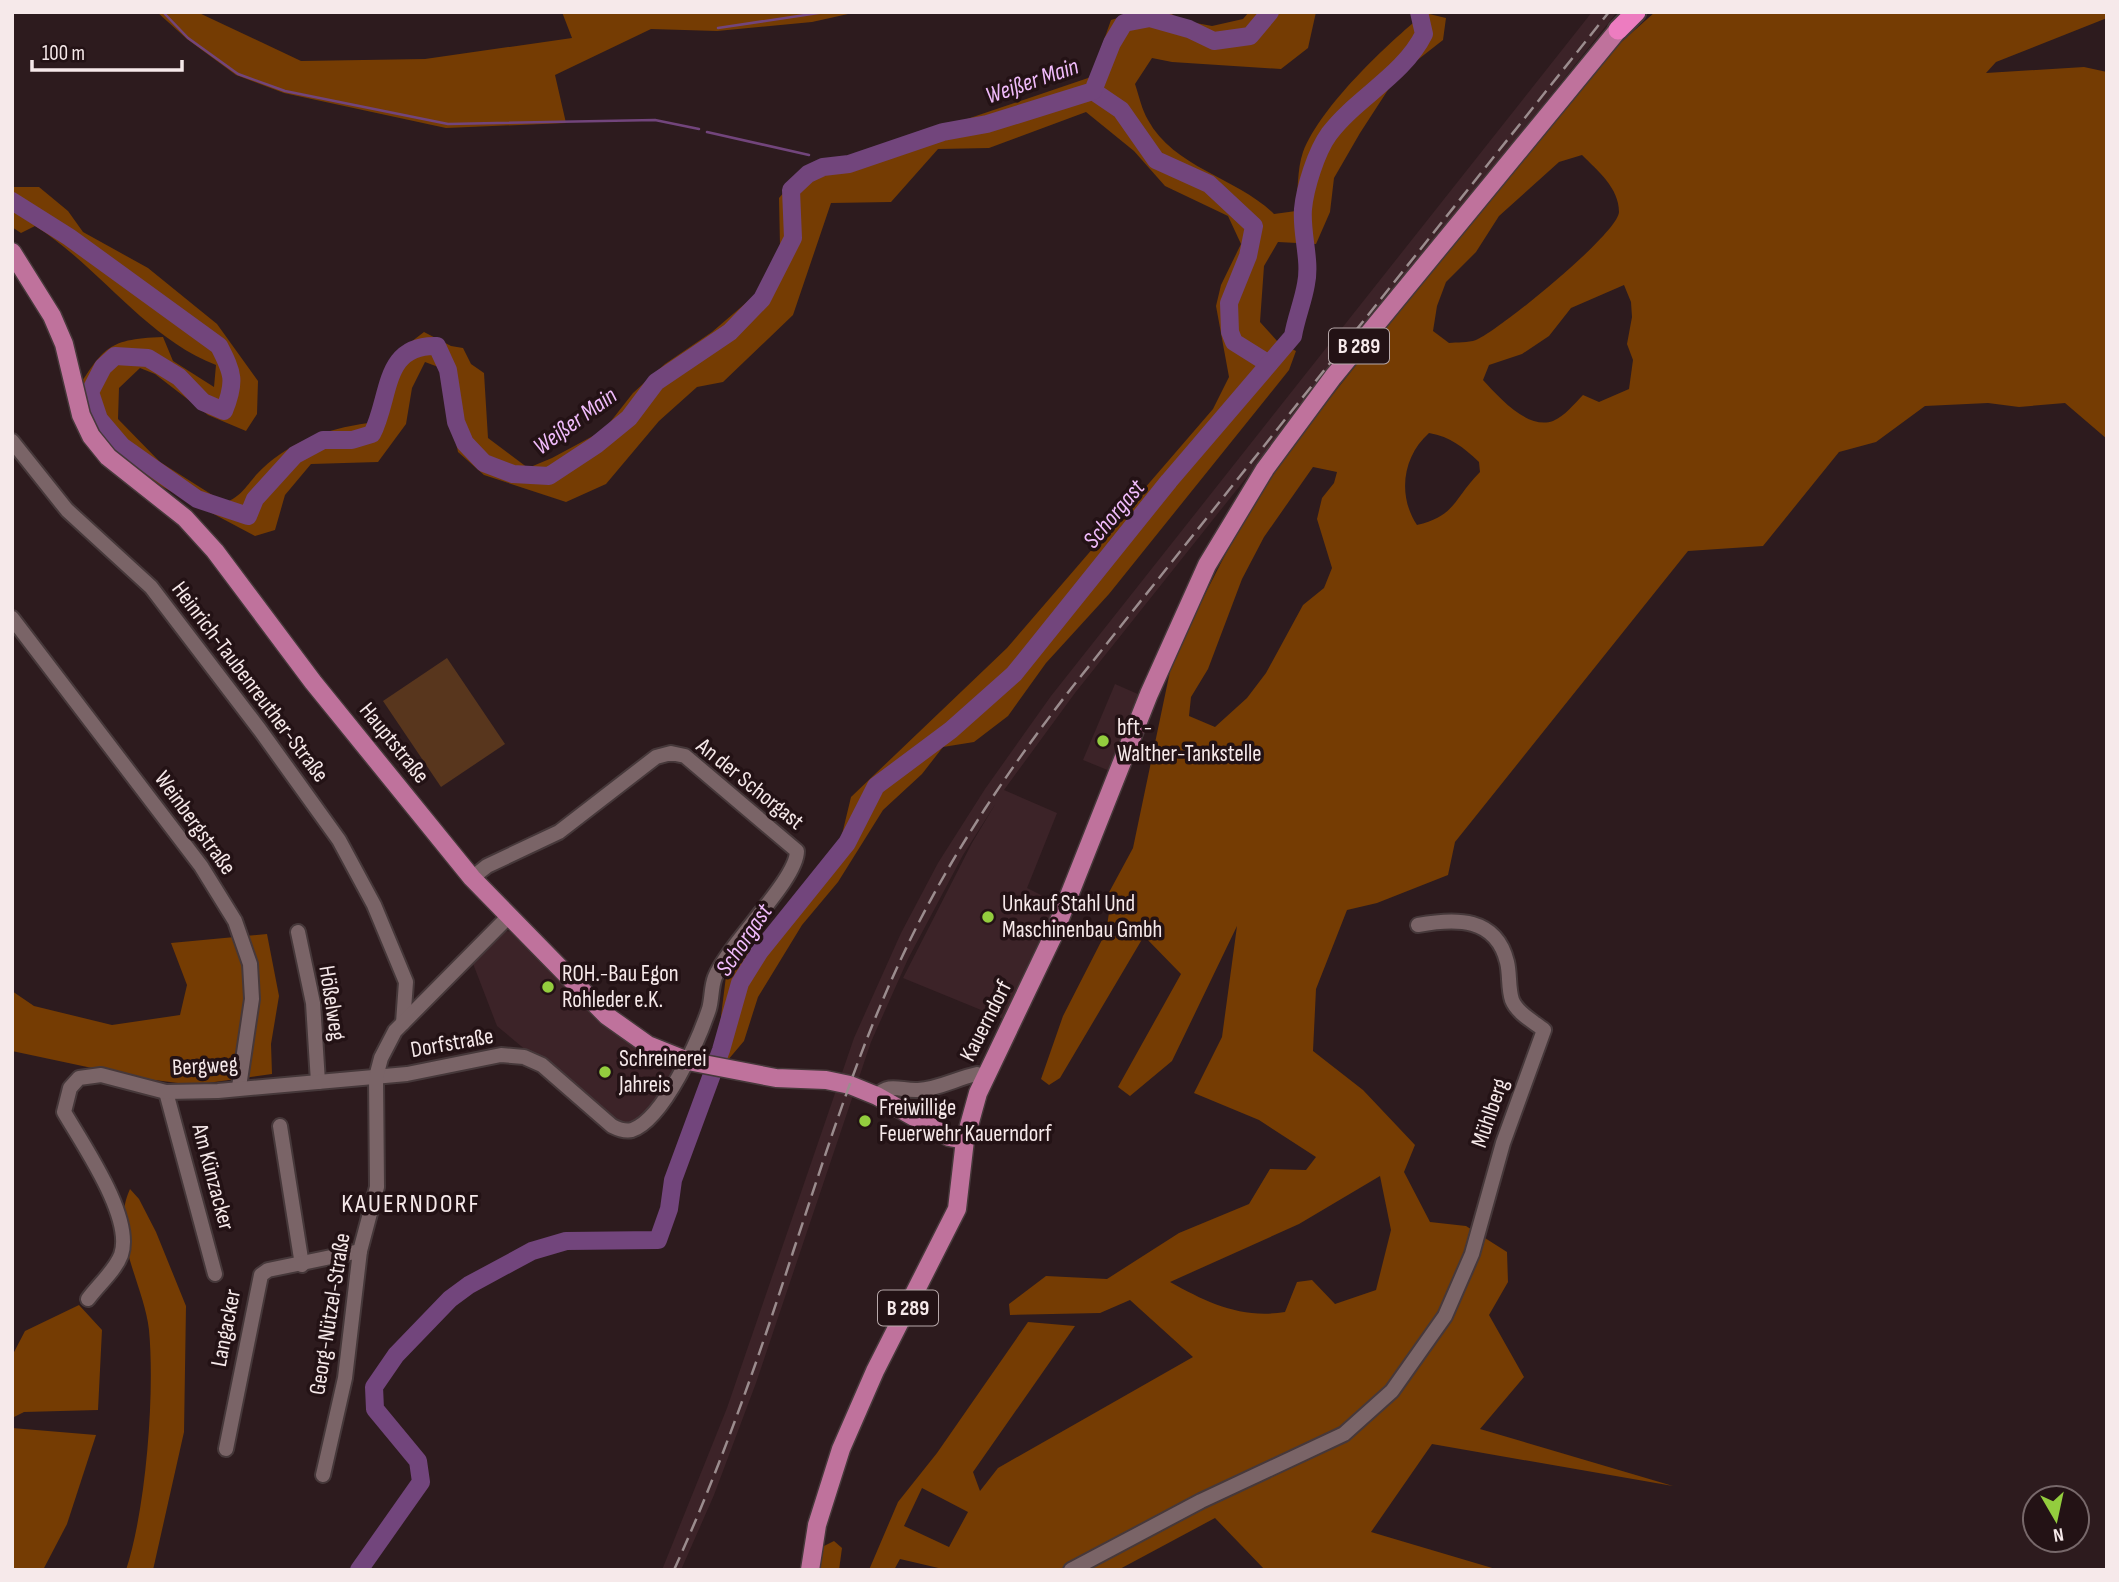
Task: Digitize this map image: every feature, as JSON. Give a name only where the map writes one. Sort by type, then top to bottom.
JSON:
[{"type":"highway","name":"B 289","points":[[1618,30],[1636,12]]},
{"type":"main road","name":"Kauerndorf","points":[[810,1570],[817,1525],[841,1449],[857,1410],[949,1229],[961,1188],[965,1140],[985,1078],[1053,936],[1149,694],[1208,565],[1265,469],[1333,377],[1618,30]]},
{"type":"main road","name":"Hauptstraße","points":[[12,252],[60,335],[81,415],[91,436],[115,463],[185,518],[215,551],[313,682],[472,878],[607,1016],[648,1045],[694,1063],[743,1073],[835,1082],[877,1096],[949,1137],[965,1140]]},
{"type":"street","name":"Heinrich-Taubenreuther-Straße","points":[[12,441],[67,510],[151,587],[260,730],[339,840],[374,905],[407,982],[403,1023]]},
{"type":"street","name":"Weinbergstraße","points":[[12,618],[201,866],[235,921],[250,964],[252,999],[239,1087]]},
{"type":"street","name":"An der Schorgast","points":[[472,878],[487,866],[559,832],[656,757],[671,753],[685,756],[797,851],[797,858],[714,978],[694,1063]]},
{"type":"street","points":[[376,1077],[381,1058],[403,1023],[509,917]]},
{"type":"street","name":"Mühlberg","points":[[1071,1570],[1201,1501],[1344,1434],[1392,1391],[1445,1316],[1472,1254],[1503,1143],[1544,1030],[1512,1001],[1503,949],[1499,939],[1489,930],[1481,925],[1457,921],[1418,925]]},
{"type":"street","name":"Hößelweg","points":[[298,932],[313,1003],[318,1082]]},
{"type":"street","points":[[407,982],[417,987],[438,988]]},
{"type":"street","name":"Dorfstraße","points":[[376,1077],[407,1074],[480,1058],[524,1057],[542,1065],[583,1102],[621,1130],[633,1130],[646,1121],[694,1063]]},
{"type":"street","points":[[877,1096],[884,1088],[917,1090],[939,1087],[977,1074],[985,1078]]},
{"type":"street","name":"Bergweg","points":[[88,1298],[117,1262],[124,1238],[114,1203],[64,1112],[64,1102],[70,1088],[79,1078],[101,1075],[166,1092],[376,1077]]},
{"type":"street","name":"Georg-Nützel-Straße","points":[[323,1475],[345,1378],[360,1251],[377,1187],[376,1077]]},
{"type":"street","name":"Am Künzacker","points":[[166,1092],[215,1274]]},
{"type":"street","points":[[280,1126],[302,1265]]},
{"type":"street","name":"Langacker","points":[[226,1449],[261,1275],[268,1270],[360,1251]]},
{"type":"shaded area","points":[[157,12],[197,12],[301,61],[425,59],[572,38],[562,12],[857,12],[812,22],[717,31],[651,29],[555,75],[566,123],[446,128],[284,93],[236,75],[187,39]]},
{"type":"shaded area","points":[[1138,12],[1169,12],[1180,20],[1212,26],[1243,19],[1249,12],[1316,12],[1308,48],[1281,69],[1172,62],[1152,58],[1135,84],[1148,120],[1159,136],[1190,161],[1243,191],[1274,214],[1296,211],[1303,152],[1324,115],[1339,96],[1374,58],[1425,13],[1446,18],[1443,40],[1397,76],[1334,178],[1330,212],[1316,244],[1278,242],[1264,266],[1260,322],[1278,342],[1296,351],[1289,370],[1109,594],[1046,663],[1008,716],[974,742],[943,747],[922,774],[883,810],[838,882],[802,925],[758,997],[744,1041],[722,1067],[708,1063],[717,1049],[727,968],[763,939],[791,900],[808,887],[839,847],[851,797],[1007,648],[1213,409],[1229,377],[1216,306],[1221,285],[1241,244],[1228,216],[1165,186],[1134,151],[1086,112],[989,148],[938,149],[891,202],[831,203],[793,315],[723,382],[697,387],[659,421],[606,484],[566,502],[484,475],[458,452],[441,368],[425,362],[412,388],[406,424],[378,462],[311,464],[285,495],[275,530],[255,536],[131,470],[93,431],[72,396],[107,350],[128,341],[163,337],[173,361],[214,387],[216,365],[190,353],[166,337],[58,242],[35,226],[21,233],[12,227],[12,183],[14,187],[39,187],[68,211],[83,232],[148,268],[217,324],[258,381],[257,414],[246,431],[208,415],[155,374],[140,368],[119,388],[118,419],[160,462],[225,503],[246,488],[268,464],[293,446],[337,429],[368,423],[394,355],[424,332],[451,346],[463,348],[471,364],[484,373],[488,438],[528,468],[604,430],[633,393],[665,364],[712,332],[754,296],[780,246],[779,198],[806,167],[902,141],[1091,77],[1111,20]]},
{"type":"shaded area","points":[[1592,12],[1617,12],[1075,693],[1004,790],[1057,813],[1027,888],[1059,904],[1008,1021],[903,978],[972,843],[996,803],[963,855],[908,959],[871,1042],[756,1383],[714,1495],[681,1570],[662,1570],[727,1408],[854,1038],[901,933],[938,863],[985,789],[1051,696]]},
{"type":"shaded area","points":[[1655,12],[2107,12],[2107,18],[1996,62],[1986,73],[2084,67],[2107,72],[2107,439],[2065,403],[2019,407],[1988,403],[1925,406],[1876,442],[1839,452],[1763,546],[1688,551],[1455,842],[1448,875],[1377,903],[1347,910],[1316,989],[1313,1051],[1363,1090],[1415,1145],[1404,1172],[1430,1222],[1466,1226],[1507,1252],[1508,1282],[1489,1315],[1524,1377],[1480,1429],[1673,1486],[1432,1444],[1371,1532],[1499,1570],[1265,1570],[1215,1518],[1118,1570],[947,1570],[900,1559],[894,1570],[869,1570],[898,1502],[937,1453],[1028,1322],[1075,1326],[973,1472],[980,1491],[998,1468],[1193,1357],[1130,1300],[1100,1313],[1010,1315],[1009,1304],[1046,1276],[1107,1279],[1179,1233],[1249,1204],[1270,1169],[1306,1170],[1316,1157],[1259,1120],[1194,1093],[1222,1037],[1237,926],[1172,1061],[1130,1096],[1118,1087],[1181,974],[1144,936],[1060,1078],[1049,1085],[1041,1079],[1063,1016],[1106,932],[1109,913],[1106,898],[1133,848],[1173,657],[1251,504],[1326,403],[1479,210],[1609,53]],"holes":[[[1582,155],[1601,174],[1612,188],[1618,203],[1619,212],[1613,223],[1579,260],[1488,333],[1476,340],[1449,343],[1433,331],[1437,306],[1446,282],[1476,252],[1499,216],[1559,162]],[[1624,285],[1631,302],[1632,317],[1627,344],[1633,360],[1629,389],[1599,402],[1583,395],[1557,419],[1543,423],[1533,421],[1514,410],[1483,380],[1489,365],[1522,354],[1549,336],[1571,308]],[[1429,433],[1437,435],[1456,443],[1468,452],[1479,462],[1480,472],[1440,517],[1417,525],[1405,489],[1413,453]],[[1313,467],[1337,472],[1334,483],[1322,498],[1317,519],[1332,568],[1324,588],[1303,605],[1266,673],[1247,698],[1215,727],[1189,716],[1191,697],[1208,669],[1242,579],[1264,537]],[[1380,1176],[1391,1230],[1376,1290],[1335,1304],[1312,1280],[1297,1282],[1285,1312],[1269,1314],[1225,1308],[1170,1282],[1299,1224]],[[922,1488],[968,1512],[949,1547],[904,1526]]]},
{"type":"shaded area","points":[[447,658],[505,744],[441,787],[383,701]]},
{"type":"shaded area","points":[[1115,684],[1140,695],[1110,771],[1083,760]]},
{"type":"shaded area","points":[[515,932],[600,1015],[683,1064],[652,1111],[636,1124],[615,1124],[497,1026],[472,961],[498,933]]},
{"type":"shaded area","points":[[267,934],[279,996],[271,1044],[272,1074],[193,1085],[139,1078],[12,1051],[12,991],[34,1006],[112,1025],[180,1015],[187,985],[171,943]]},
{"type":"shaded area","points":[[130,1189],[139,1199],[156,1232],[186,1306],[184,1432],[153,1570],[126,1570],[144,1484],[151,1386],[149,1330],[125,1242],[123,1224]]},
{"type":"shaded area","points":[[79,1305],[102,1330],[98,1410],[24,1412],[12,1418],[12,1356],[25,1331]]},
{"type":"shaded area","points":[[12,1428],[96,1435],[67,1524],[43,1570],[12,1570]]},
{"type":"shaded area","points":[[834,1541],[842,1548],[839,1570],[819,1570],[818,1549]]},
{"type":"waterway","points":[[163,12],[188,38],[238,74],[285,91],[448,124],[655,120],[699,129]]},
{"type":"waterway","points":[[718,28],[825,12]]},
{"type":"waterway","name":"Weißer Main","points":[[12,201],[69,237],[219,346],[231,377],[224,411],[203,402],[179,377],[148,358],[115,356],[103,367],[90,392],[99,419],[122,446],[197,499],[248,516],[255,499],[295,455],[323,440],[352,440],[372,434],[397,363],[406,354],[419,348],[437,346],[448,370],[456,422],[465,443],[484,463],[513,474],[549,476],[596,445],[629,418],[656,382],[730,332],[762,299],[793,238],[791,190],[808,174],[823,167],[849,164],[943,132],[987,124],[1093,91],[1112,43],[1124,23],[1150,18],[1189,29],[1214,41],[1250,36],[1270,12]]},
{"type":"waterway","name":"Schorgast","points":[[359,1570],[421,1482],[418,1461],[375,1409],[374,1387],[396,1355],[450,1299],[469,1285],[532,1251],[566,1241],[658,1240],[669,1209],[673,1180],[721,1050],[740,983],[760,951],[847,843],[876,786],[951,730],[1014,674],[1169,481],[1293,336],[1307,275],[1303,228],[1304,200],[1316,160],[1324,142],[1340,121],[1392,74],[1415,49],[1424,34],[1419,12]]},
{"type":"waterway","name":"Schorgast","points":[[1093,91],[1121,110],[1156,160],[1209,184],[1254,226],[1248,256],[1229,303],[1230,332],[1234,342],[1269,364]]},
{"type":"waterway","points":[[707,132],[809,155]]},
{"type":"railway","points":[[674,1570],[708,1492],[738,1412],[870,1031],[901,959],[957,853],[1022,754],[1070,690],[1609,12]]},
{"type":"place","name":"bft - Walther-Tankstelle","points":[[1103,741]]},
{"type":"place","name":"Unkauf Stahl Und Maschinenbau Gmbh","points":[[988,917]]},
{"type":"place","name":"ROH.-Bau Egon Rohleder e.K.","points":[[548,987]]},
{"type":"place","name":"Schreinerei Jahreis","points":[[605,1072]]},
{"type":"place","name":"Freiwillige Feuerwehr Kauerndorf","points":[[865,1121]]},
{"type":"district","name":"KAUERNDORF","points":[[411,1204]]}]
